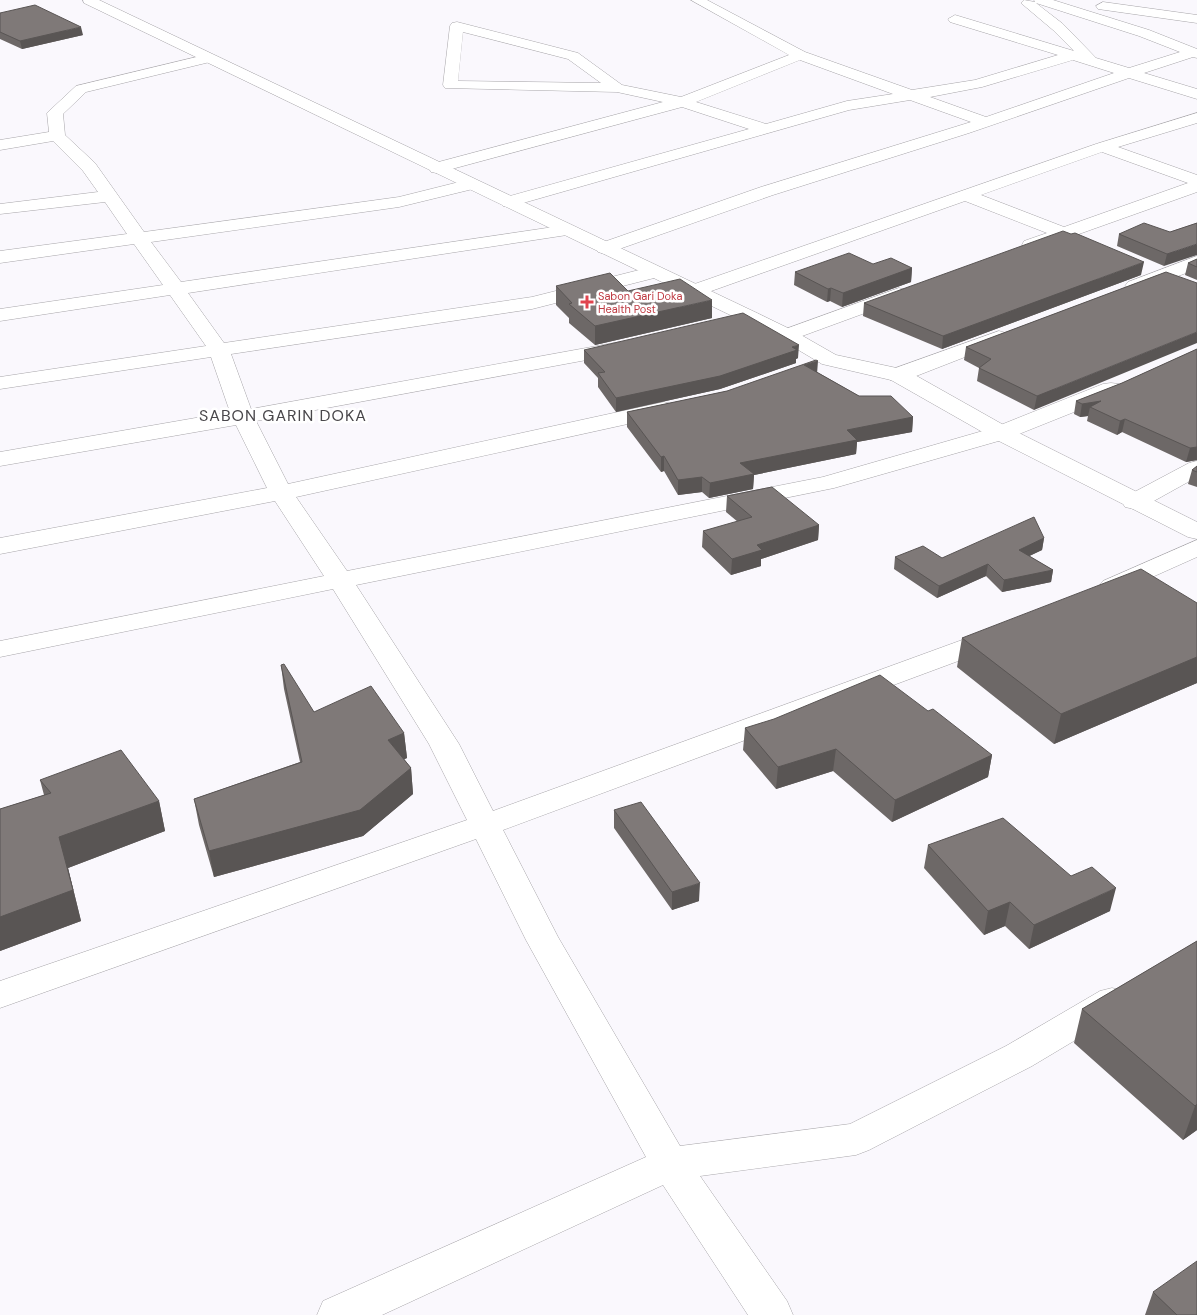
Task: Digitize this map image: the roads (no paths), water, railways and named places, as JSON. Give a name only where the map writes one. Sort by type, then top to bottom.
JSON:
[{"type":"main road","points":[[89,0],[750,317],[829,360],[898,376],[1000,433],[1197,532]]},
{"type":"main road","points":[[697,0],[800,55],[986,122]]},
{"type":"main road","points":[[1025,0],[1058,27],[1091,62]]},
{"type":"main road","points":[[1040,0],[1144,33],[1195,54]]},
{"type":"main road","points":[[1059,0],[1197,19]]},
{"type":"main road","points":[[955,19],[1197,94]]},
{"type":"main road","points":[[617,88],[572,56],[457,26],[450,85],[617,88],[682,102],[766,129]]},
{"type":"main road","points":[[605,248],[767,191],[986,122],[1129,73],[1195,54]]},
{"type":"main road","points":[[437,168],[682,102],[800,55]]},
{"type":"main road","points":[[509,202],[847,106],[977,84],[1071,56]]},
{"type":"main road","points":[[209,58],[81,88],[55,113],[57,136],[89,166],[219,350],[242,417],[282,493],[340,580],[444,744],[543,940],[670,1164],[772,1315]]},
{"type":"main road","points":[[693,291],[1102,147],[1197,118]]},
{"type":"main road","points":[[0,145],[57,136]]},
{"type":"main road","points":[[1102,147],[1197,181]]},
{"type":"main road","points":[[0,257],[399,202],[471,184]]},
{"type":"main road","points":[[1018,250],[1197,186]]},
{"type":"main road","points":[[965,195],[1091,245]]},
{"type":"main road","points":[[0,210],[109,196]]},
{"type":"main road","points":[[0,315],[567,230]]},
{"type":"main road","points":[[1118,292],[1197,262]]},
{"type":"main road","points":[[1137,264],[1189,285]]},
{"type":"main road","points":[[0,383],[532,303],[655,272]]},
{"type":"main road","points":[[786,335],[916,288]]},
{"type":"main road","points":[[722,324],[750,317]]},
{"type":"main road","points":[[898,376],[1017,330]]},
{"type":"main road","points":[[0,458],[242,417],[602,352],[639,343]]},
{"type":"main road","points":[[801,370],[829,360]]},
{"type":"main road","points":[[0,650],[21,644],[826,483],[1000,433],[1127,382]]},
{"type":"main road","points":[[0,546],[282,493],[688,404]]},
{"type":"main road","points":[[1134,502],[1197,468]]},
{"type":"main road","points":[[1092,596],[1197,548]]},
{"type":"main road","points":[[0,995],[484,825],[1022,627]]},
{"type":"main road","points":[[338,1315],[670,1164],[856,1139],[1018,1056],[1138,985]]},
{"type":"place","name":"Sabon Gari Doka Health Post","points":[[587,302]]},
{"type":"district","name":"SABON GARIN DOKA","points":[[283,415]]}]
